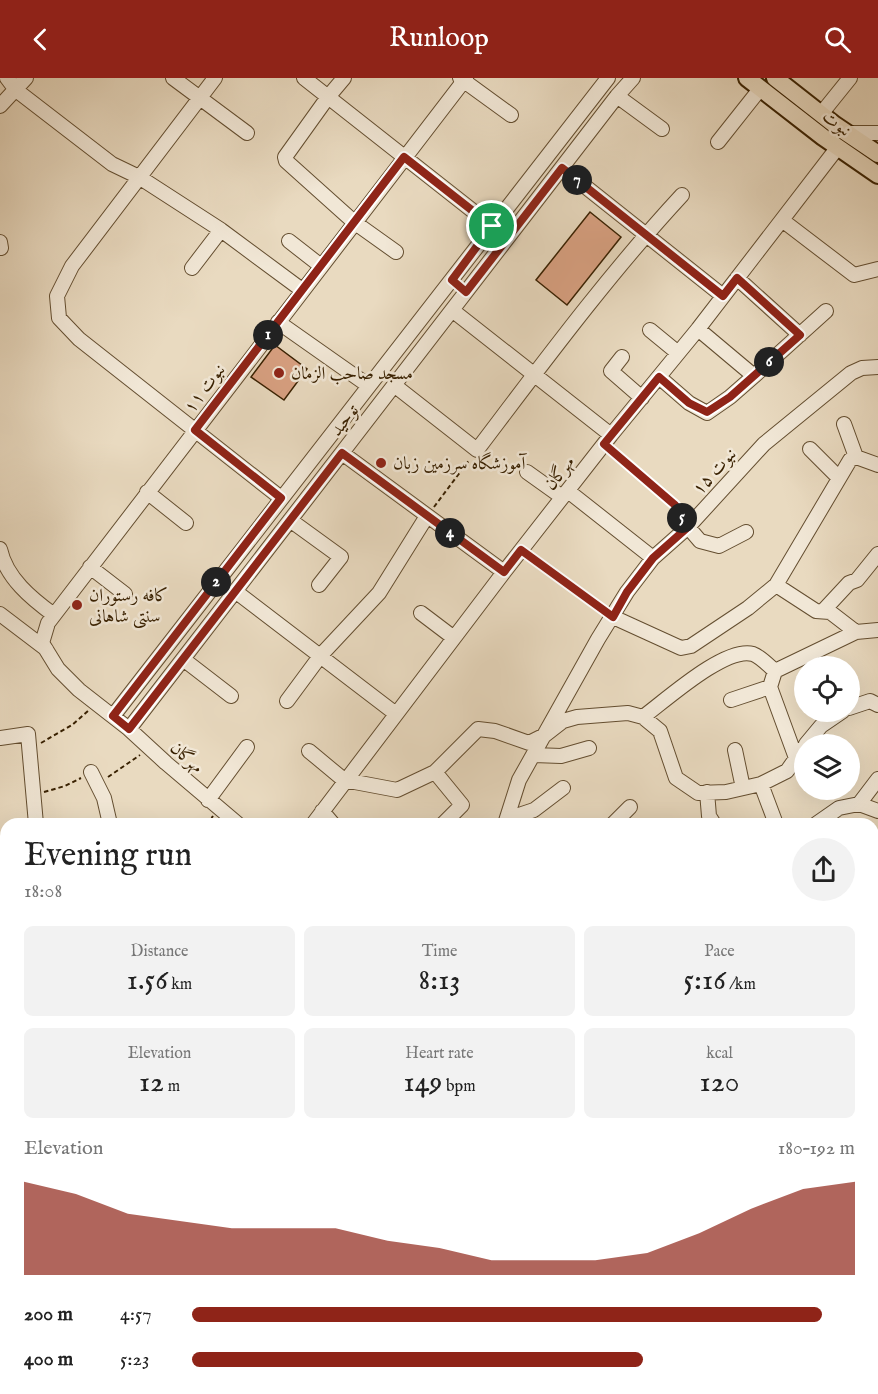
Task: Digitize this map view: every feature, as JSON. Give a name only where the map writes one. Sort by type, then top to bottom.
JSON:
[{"type":"main road","name":"نبوت","points":[[747,78],[878,175]]},
{"type":"main road","name":"نبوت","points":[[775,78],[820,114],[878,154]]},
{"type":"street","points":[[7,78],[16,90],[112,164],[140,177],[221,230],[302,290]]},
{"type":"street","points":[[0,106],[26,78]]},
{"type":"street","points":[[174,78],[247,133]]},
{"type":"street","points":[[215,78],[72,266],[57,296],[59,318],[79,339],[281,498]]},
{"type":"street","points":[[304,78],[492,226]]},
{"type":"street","points":[[344,78],[328,96],[285,157],[288,165],[354,222],[396,252]]},
{"type":"street","name":"توحید","points":[[129,729],[633,78]]},
{"type":"street","points":[[820,114],[850,78]]},
{"type":"street","points":[[463,79],[511,115]]},
{"type":"street","name":"نبوت ۱۱","points":[[46,649],[42,643],[48,623],[463,79]]},
{"type":"street","name":"توحید","points":[[113,716],[452,280],[601,80]]},
{"type":"street","points":[[718,142],[760,89]]},
{"type":"street","points":[[617,96],[662,129]]},
{"type":"street","points":[[848,133],[878,133]]},
{"type":"street","name":"مهرگان","points":[[317,818],[521,550],[698,329],[838,147]]},
{"type":"street","points":[[562,168],[723,296]]},
{"type":"street","points":[[394,385],[477,450],[645,235],[682,195]]},
{"type":"street","points":[[782,220],[854,275],[878,269]]},
{"type":"street","points":[[192,268],[221,230]]},
{"type":"street","points":[[289,241],[321,266]]},
{"type":"street","points":[[737,278],[800,335]]},
{"type":"street","points":[[452,280],[466,292]]},
{"type":"street","points":[[452,310],[535,373],[607,440]]},
{"type":"street","points":[[659,377],[689,403],[707,412],[730,397],[826,311]]},
{"type":"street","points":[[278,322],[369,386]]},
{"type":"street","points":[[698,329],[754,376]]},
{"type":"street","points":[[650,330],[678,353]]},
{"type":"street","points":[[622,357],[610,371],[642,398]]},
{"type":"street","name":"نبوت ۱۵","points":[[507,818],[519,780],[598,639],[627,592],[653,558],[688,527],[764,444],[851,373],[862,368],[878,367]]},
{"type":"street","points":[[844,424],[856,457]]},
{"type":"street","points":[[810,449],[839,478]]},
{"type":"street","points":[[342,453],[504,572]]},
{"type":"street","points":[[856,457],[878,465]]},
{"type":"street","points":[[613,617],[686,649],[748,608],[776,585],[846,465],[856,457]]},
{"type":"street","points":[[526,472],[565,494],[653,558]]},
{"type":"street","points":[[147,492],[186,523]]},
{"type":"street","points":[[287,701],[321,655],[379,593],[427,516]]},
{"type":"street","points":[[290,520],[341,557],[319,585]]},
{"type":"street","points":[[688,527],[700,541],[719,546],[746,532]]},
{"type":"street","points":[[0,549],[16,581],[34,600],[54,615]]},
{"type":"street","points":[[823,611],[849,583],[857,580],[878,554]]},
{"type":"street","points":[[90,567],[125,594]]},
{"type":"street","points":[[776,585],[816,611],[830,612],[856,632]]},
{"type":"street","points":[[235,591],[396,714]]},
{"type":"street","points":[[421,613],[454,638]]},
{"type":"street","points":[[0,614],[46,649],[58,669],[113,716]]},
{"type":"street","points":[[794,734],[770,687],[775,671],[856,632],[878,630]]},
{"type":"street","points":[[643,717],[712,664],[742,653],[755,655],[775,671]]},
{"type":"street","points":[[183,659],[231,696]]},
{"type":"street","points":[[731,700],[770,687]]},
{"type":"street","points":[[860,704],[870,701],[878,705]]},
{"type":"street","points":[[309,751],[344,780],[397,790],[435,772],[478,729],[495,731],[529,743],[545,735],[563,721],[577,717],[628,713],[643,717],[660,731],[676,778],[698,793],[726,792],[761,784],[787,771],[794,761]]},
{"type":"street","name":"مهرگان","points":[[113,716],[230,818]]},
{"type":"street","points":[[815,734],[827,722]]},
{"type":"street","points":[[0,738],[28,734],[35,818]]},
{"type":"street","points":[[208,800],[247,747]]},
{"type":"street","points":[[534,755],[561,756],[589,747]]},
{"type":"street","points":[[735,750],[743,788]]},
{"type":"street","points":[[435,772],[462,805],[449,818]]},
{"type":"street","points":[[94,778],[104,798],[109,818]]},
{"type":"street","points":[[859,804],[878,779]]},
{"type":"street","points":[[761,784],[774,818]]},
{"type":"street","points":[[514,818],[534,810],[562,788]]},
{"type":"street","points":[[707,792],[710,818]]},
{"type":"street","points":[[825,818],[839,808],[859,804],[878,811]]},
{"type":"street","points":[[619,818],[630,807]]},
{"type":"street","points":[[322,811],[328,818]]},
{"type":"path","points":[[607,440],[675,505],[688,527]]},
{"type":"path","points":[[427,516],[477,450]]},
{"type":"path","points":[[521,550],[613,617]]},
{"type":"path","points":[[29,750],[72,725],[97,704]]},
{"type":"path","points":[[33,795],[94,778],[150,748]]},
{"type":"building","points":[[590,212],[621,237],[567,305],[536,280]]},
{"type":"building","name":"مسجد صاحب الزمان","points":[[275,345],[307,369],[284,400],[251,377]]},
{"type":"place","name":"مسجد صاحب الزمان","points":[[279,373]]},
{"type":"place","name":"آموزشگاه سرزمین زبان","points":[[381,463]]},
{"type":"place","name":"کافه رستوران سنتی شاهانی","points":[[77,605]]},
{"type":"route","points":[[404,157],[492,226],[452,280],[466,292],[562,168],[723,296],[737,278],[800,335],[730,397],[707,412],[689,403],[659,377],[604,444],[675,505],[688,527],[653,558],[627,592],[613,617],[521,550],[504,572],[342,453],[129,729],[113,716],[281,498],[195,430],[404,157]]}]
